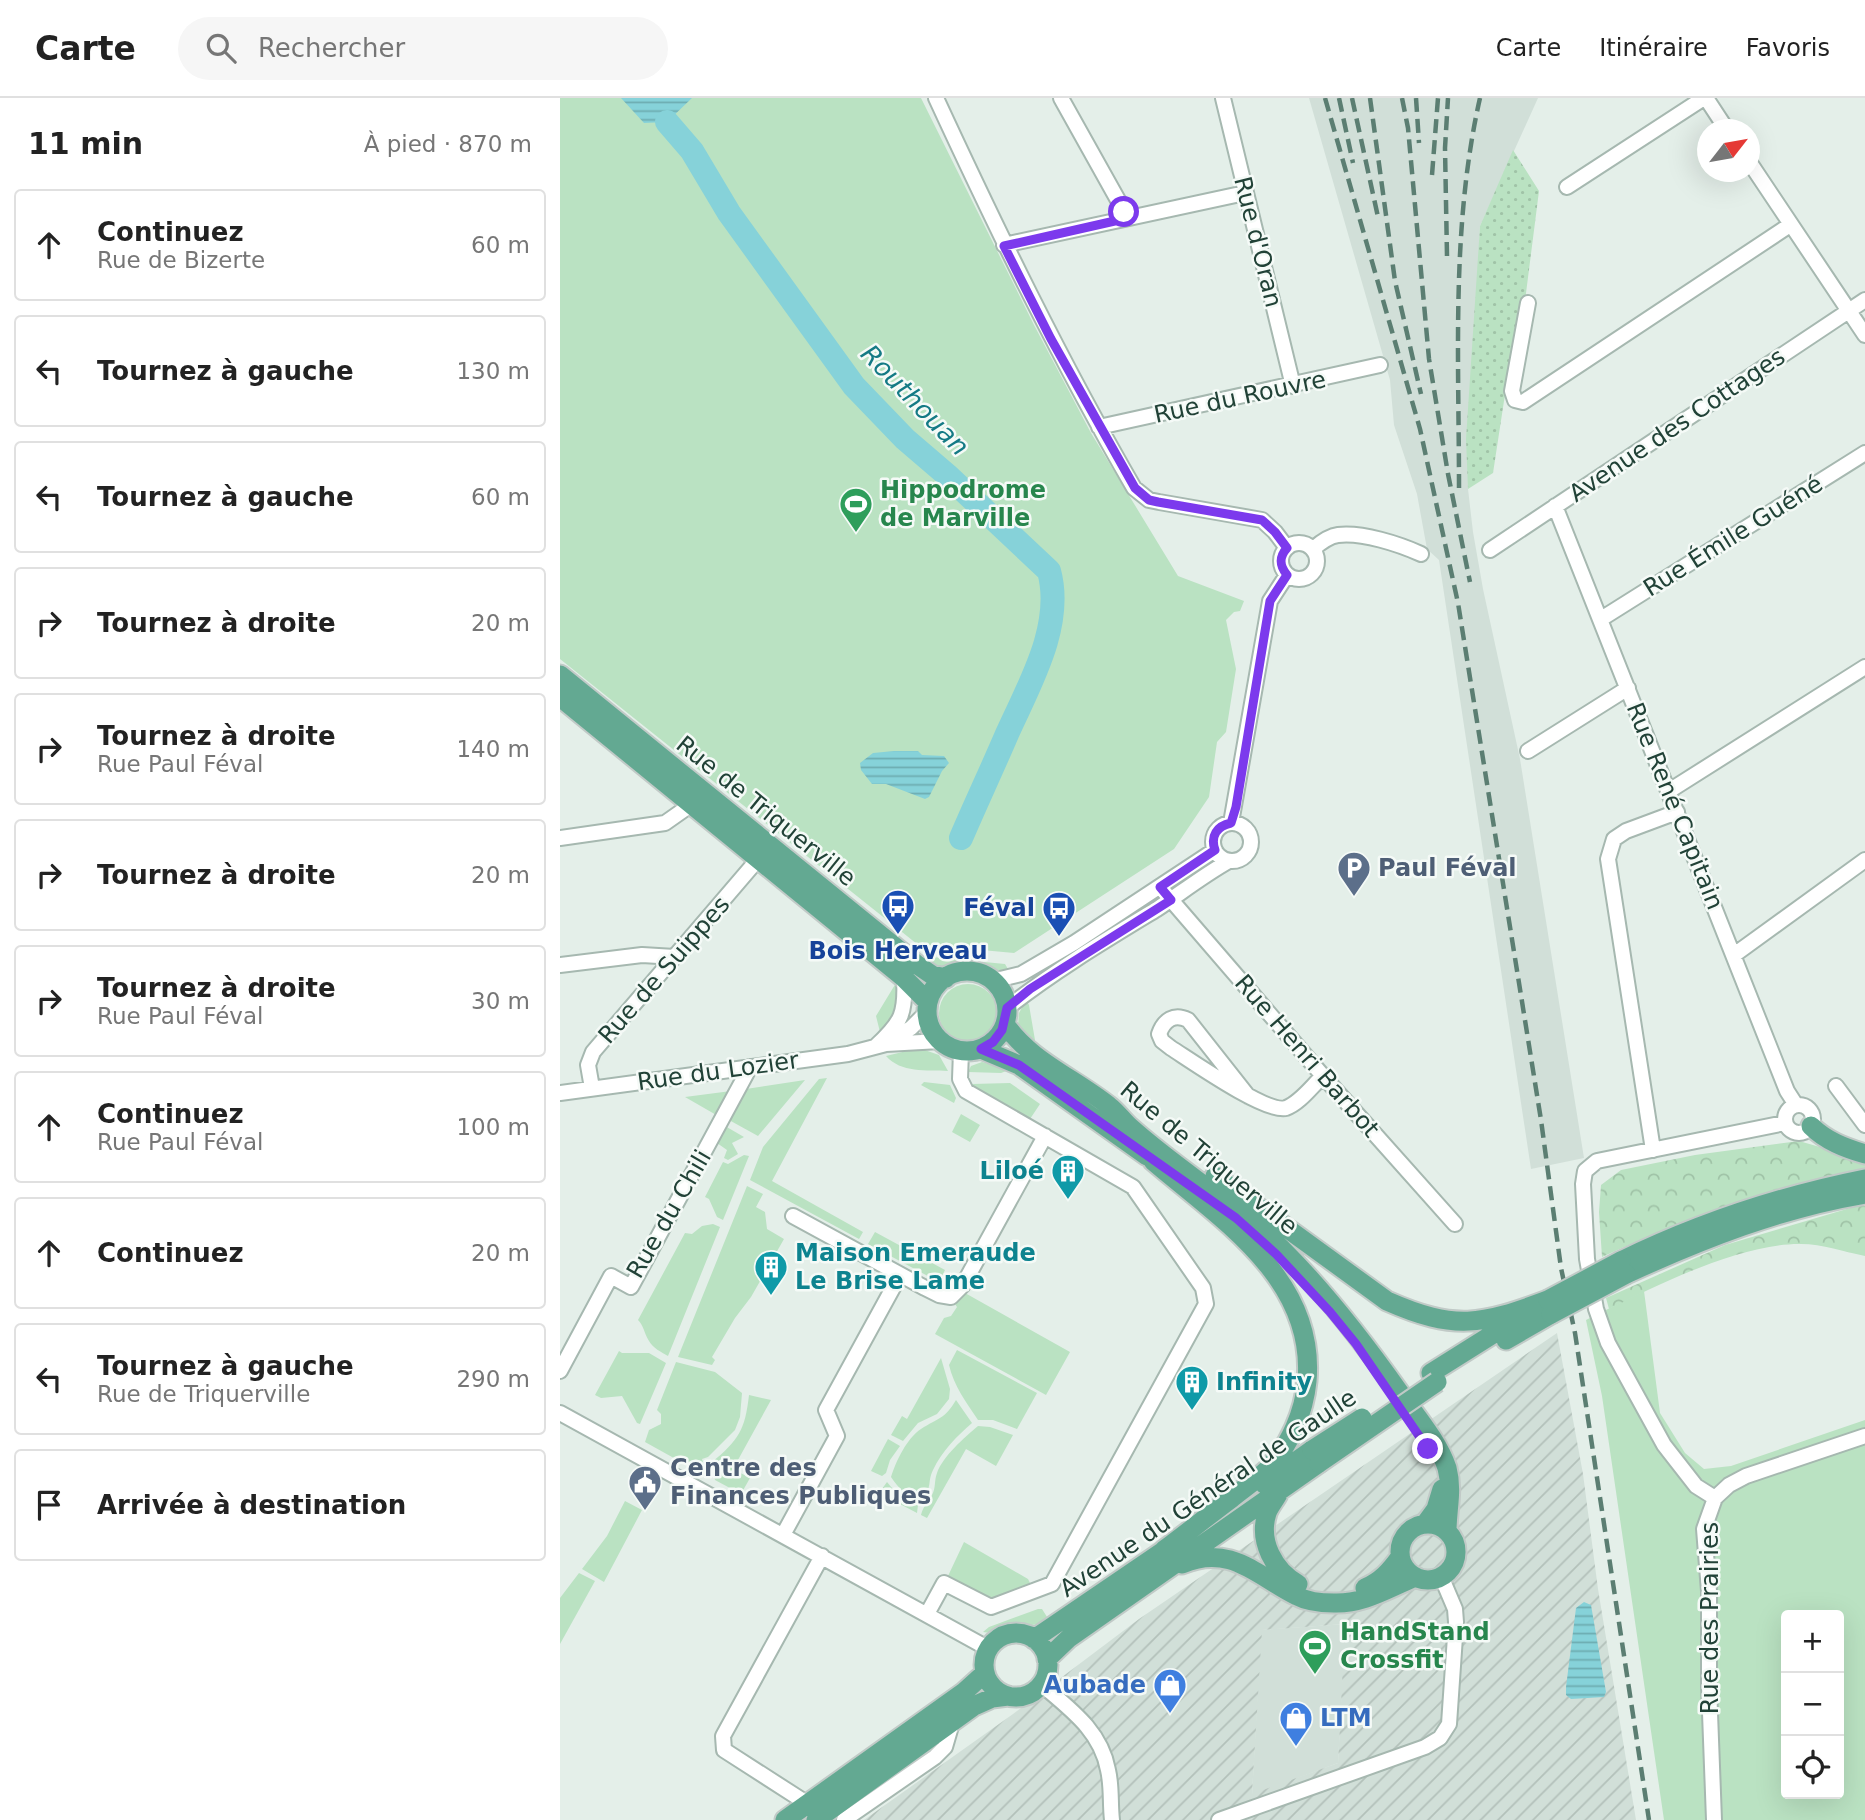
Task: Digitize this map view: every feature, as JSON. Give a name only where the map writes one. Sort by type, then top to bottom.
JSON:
[{"type":"main road","name":"Rue de Triquerville","points":[[560,675],[916,964],[932,975],[946,978]]},
{"type":"main road","name":"Rue de Triquerville","points":[[560,697],[904,978],[928,1007]]},
{"type":"main road","points":[[957,973],[982,974],[992,981],[1000,990],[1006,1016],[993,1042],[971,1050],[949,1047],[940,1041],[931,1030],[928,1007],[934,988],[957,973]]},
{"type":"main road","name":"Rue de Triquerville","points":[[1006,1016],[1017,1041],[1109,1106],[1131,1128],[1241,1211],[1282,1249],[1356,1332],[1436,1445],[1446,1466],[1451,1498],[1447,1531]]},
{"type":"main road","name":"Rue de Triquerville","points":[[971,1050],[1019,1065],[1236,1218],[1266,1245],[1330,1312],[1356,1344],[1428,1449],[1443,1487],[1441,1500],[1425,1524]]},
{"type":"main road","points":[[1109,1106],[1136,1120],[1387,1301],[1419,1315],[1465,1323],[1550,1307]]},
{"type":"main road","points":[[1811,1126],[1837,1145],[1865,1154]]},
{"type":"main road","points":[[1153,1161],[1229,1226],[1277,1274],[1293,1302],[1304,1331],[1308,1360],[1300,1416],[1286,1446],[1259,1477],[1164,1550]]},
{"type":"main road","name":"Avenue du Général de Gaulle","points":[[1034,1639],[1164,1550],[1315,1457],[1434,1378],[1550,1307],[1624,1268],[1662,1241],[1748,1209],[1865,1179]]},
{"type":"main road","name":"Avenue du Général de Gaulle","points":[[1624,1268],[1756,1221],[1834,1199],[1865,1194]]},
{"type":"main road","name":"Avenue du Général de Gaulle","points":[[1047,1659],[1069,1638],[1282,1489],[1315,1457]]},
{"type":"main road","points":[[1282,1489],[1267,1512],[1265,1530],[1268,1551],[1278,1567],[1291,1580],[1322,1591],[1348,1592],[1376,1583],[1389,1573],[1401,1557]]},
{"type":"main road","points":[[1159,1575],[1186,1562],[1216,1558],[1238,1562],[1297,1597],[1334,1603],[1365,1600],[1416,1577],[1433,1579],[1441,1576],[1453,1564],[1455,1547],[1447,1531],[1433,1524],[1416,1526],[1403,1539],[1403,1565],[1416,1577]]},
{"type":"main road","points":[[785,1820],[812,1812],[952,1723],[974,1706],[992,1698],[1027,1695],[1042,1685],[1048,1668],[1047,1659],[1043,1648],[1025,1634],[1004,1636],[989,1649],[985,1657],[985,1674],[995,1689],[1008,1696]]},
{"type":"main road","points":[[812,1812],[985,1674]]},
{"type":"street","points":[[936,98],[1004,246],[1051,339],[1135,488],[1149,500],[1262,520],[1287,548]]},
{"type":"street","points":[[1061,98],[1128,218]]},
{"type":"street","name":"Rue d'Oran","points":[[1223,98],[1293,386]]},
{"type":"street","points":[[1567,187],[1705,98],[1719,119]]},
{"type":"street","points":[[1760,180],[1865,335]]},
{"type":"street","points":[[1004,246],[1245,192]]},
{"type":"street","points":[[1528,303],[1512,391],[1515,400],[1523,402],[1790,225]]},
{"type":"street","name":"Avenue des Cottages","points":[[1489,550],[1865,300]]},
{"type":"street","name":"Rue du Rouvre","points":[[1099,427],[1380,365]]},
{"type":"street","name":"Rue Émile Guéné","points":[[1601,619],[1865,453]]},
{"type":"street","name":"Rue René Capitain","points":[[1555,506],[1787,1091],[1796,1105]]},
{"type":"street","points":[[1313,549],[1340,535],[1391,542],[1421,554]]},
{"type":"street","points":[[1298,543],[1313,549],[1318,561],[1315,572],[1298,580],[1287,575],[1281,559],[1287,548],[1298,543]]},
{"type":"street","points":[[1231,823],[1270,601],[1287,575]]},
{"type":"street","points":[[1670,791],[1865,667]]},
{"type":"street","points":[[1528,751],[1628,688]]},
{"type":"street","points":[[560,838],[665,823],[692,804]]},
{"type":"street","points":[[1653,1150],[1608,859],[1614,839],[1626,831],[1677,812]]},
{"type":"street","points":[[1006,1016],[1050,976],[1171,900],[1209,872],[1229,861],[1242,859],[1250,850],[1251,838],[1246,829],[1231,823],[1220,828],[1213,838],[1215,850],[1223,859],[1229,861]]},
{"type":"street","points":[[992,981],[1021,974],[1215,850]]},
{"type":"street","name":"Rue de Suippes","points":[[592,1088],[588,1065],[593,1052],[759,858]]},
{"type":"street","points":[[1734,955],[1865,860]]},
{"type":"street","name":"Rue Henri Barbot","points":[[1160,887],[1455,1224]]},
{"type":"street","points":[[560,965],[642,955],[675,957]]},
{"type":"street","points":[[881,1045],[903,1014],[904,978]]},
{"type":"street","name":"Rue du Lozier","points":[[881,1045],[911,1028],[928,1007]]},
{"type":"street","points":[[1248,1096],[1188,1020],[1179,1016],[1172,1017],[1162,1026],[1159,1034],[1162,1041],[1171,1048],[1248,1096],[1272,1108],[1285,1108],[1297,1101],[1323,1076]]},
{"type":"street","name":"Rue du Lozier","points":[[560,1093],[848,1054],[881,1045],[940,1041]]},
{"type":"street","points":[[927,1614],[944,1584],[991,1607],[1052,1584],[1206,1304],[1203,1287],[1133,1186],[966,1091],[960,1079],[971,1050]]},
{"type":"street","name":"Rue du Chili","points":[[560,1371],[611,1276],[631,1287],[750,1067]]},
{"type":"street","points":[[1836,1086],[1865,1125]]},
{"type":"street","points":[[1796,1105],[1804,1106],[1810,1111],[1812,1119],[1811,1126],[1799,1133],[1790,1130],[1785,1123],[1788,1110],[1796,1105]]},
{"type":"street","points":[[1715,1498],[1696,1486],[1664,1445],[1608,1343],[1596,1309],[1587,1259],[1583,1184],[1585,1171],[1597,1161],[1785,1123]]},
{"type":"street","points":[[793,1216],[939,1295],[951,1297],[959,1291],[1045,1136]]},
{"type":"street","points":[[783,1535],[838,1436],[827,1410],[900,1275]]},
{"type":"street","points":[[560,1413],[989,1649]]},
{"type":"street","name":"Rue des Prairies","points":[[1714,1820],[1709,1591],[1704,1529],[1715,1498],[1729,1485],[1746,1476],[1865,1436]]},
{"type":"street","points":[[812,1812],[724,1750],[723,1735],[822,1556]]},
{"type":"street","points":[[1219,1820],[1425,1747],[1440,1738],[1448,1724],[1456,1622],[1455,1609],[1441,1576]]},
{"type":"street","points":[[1042,1685],[1091,1730],[1101,1745],[1111,1790],[1112,1820]]},
{"type":"street","points":[[844,1820],[935,1757],[945,1747],[952,1723]]},
{"type":"shaded area","points":[[1309,98],[1538,98],[1480,226],[1468,489],[1483,589],[1520,759],[1584,1158],[1531,1169],[1439,560],[1427,549],[1417,494],[1394,425],[1390,380]]},
{"type":"shaded area","points":[[1557,1333],[1583,1474],[1598,1589],[1636,1820],[864,1820],[1013,1714],[1139,1619]],"holes":[[[1345,1624],[1338,1763],[1252,1794],[1262,1630]]]},
{"type":"shaded area","points":[[1346,1624],[1338,1763],[1252,1795],[1261,1630]]},
{"type":"green space","name":"Hippodrome de Marville","points":[[560,98],[921,98],[1091,433],[1178,576],[1244,601],[1240,611],[1234,612],[1226,620],[1236,669],[1226,732],[1217,742],[1209,797],[1174,849],[1014,953],[917,944],[560,659]]},
{"type":"green space","points":[[1513,150],[1539,191],[1525,301],[1504,401],[1493,473],[1468,489],[1466,439],[1480,226]]},
{"type":"green space","points":[[932,957],[1005,964],[1008,969],[940,966],[928,961]]},
{"type":"green space","points":[[896,983],[899,997],[897,1010],[880,1032],[876,1016]]},
{"type":"green space","points":[[962,984],[974,984],[989,992],[997,1007],[997,1019],[989,1034],[974,1042],[962,1042],[947,1034],[939,1019],[939,1007],[947,992]]},
{"type":"green space","points":[[1026,1000],[1035,1040],[1033,1043],[1018,1025],[1019,1013]]},
{"type":"green space","points":[[919,1048],[939,1055],[948,1071],[906,1068],[886,1056]]},
{"type":"green space","points":[[982,1062],[1009,1070],[1001,1073],[968,1072],[971,1066]]},
{"type":"green space","points":[[827,1078],[772,1181],[863,1232],[859,1239],[750,1180],[763,1147],[819,1079]]},
{"type":"green space","points":[[805,1080],[758,1136],[729,1120],[746,1089]]},
{"type":"green space","points":[[924,1082],[950,1085],[956,1098],[954,1103],[921,1085]]},
{"type":"green space","points":[[1010,1083],[1040,1104],[1030,1119],[981,1092],[972,1084]]},
{"type":"green space","points":[[731,1091],[718,1116],[685,1097]]},
{"type":"green space","points":[[961,1114],[980,1125],[970,1142],[952,1132]]},
{"type":"green space","points":[[725,1126],[744,1137],[732,1143],[738,1154],[728,1160],[724,1158],[727,1150],[717,1143]]},
{"type":"green space","points":[[1799,1141],[1865,1160],[1865,1170],[1699,1219],[1602,1257],[1599,1212],[1601,1185],[1621,1170],[1695,1155]]},
{"type":"green space","points":[[744,1155],[749,1156],[723,1220],[717,1217],[709,1199],[705,1197],[723,1162],[728,1164]]},
{"type":"green space","points":[[747,1186],[763,1194],[756,1207],[765,1212],[767,1229],[784,1239],[712,1357],[715,1360],[712,1365],[678,1357]]},
{"type":"green space","points":[[1857,1206],[1865,1206],[1865,1256],[1809,1244],[1778,1245],[1703,1266],[1609,1309],[1606,1298],[1725,1245]]},
{"type":"green space","points":[[713,1224],[720,1227],[668,1356],[651,1343],[638,1320],[685,1233],[692,1234],[702,1226]]},
{"type":"green space","points":[[875,1232],[945,1270],[939,1282],[868,1244]]},
{"type":"green space","points":[[1644,1291],[1660,1413],[1685,1453],[1704,1469],[1731,1466],[1865,1420],[1865,1820],[1664,1820],[1602,1396],[1586,1320]]},
{"type":"green space","points":[[965,1293],[1070,1352],[1046,1395],[935,1334],[944,1318],[951,1316],[957,1307],[955,1304]]},
{"type":"green space","points":[[957,1350],[1037,1393],[1017,1429],[993,1420],[978,1420],[951,1373],[949,1365]]},
{"type":"green space","points":[[619,1351],[649,1353],[666,1363],[640,1424],[622,1396],[601,1398],[595,1395]]},
{"type":"green space","points":[[941,1358],[950,1389],[949,1399],[937,1414],[918,1423],[903,1441],[891,1435],[902,1416],[907,1419]]},
{"type":"green space","points":[[676,1362],[715,1372],[742,1393],[740,1417],[735,1430],[708,1457],[702,1459],[708,1477],[645,1442],[649,1430],[661,1424],[661,1414],[657,1410]]},
{"type":"green space","points":[[749,1395],[771,1400],[733,1469],[750,1478],[741,1494],[715,1480],[711,1463],[739,1434]]},
{"type":"green space","points":[[956,1400],[972,1423],[941,1456],[925,1495],[921,1499],[911,1496],[891,1477],[899,1457],[916,1433],[945,1415]]},
{"type":"green space","points":[[978,1426],[1013,1435],[996,1466],[966,1449],[927,1518],[921,1515],[933,1492],[937,1473],[944,1460]]},
{"type":"green space","points":[[888,1439],[900,1446],[882,1476],[871,1471]]},
{"type":"green space","points":[[887,1482],[901,1496],[918,1505],[917,1513],[879,1493]]},
{"type":"green space","points":[[625,1501],[642,1510],[604,1582],[582,1569],[607,1536]]},
{"type":"green space","points":[[964,1542],[1028,1579],[1031,1585],[998,1597],[988,1597],[948,1576]]},
{"type":"green space","points":[[579,1573],[595,1581],[560,1644],[560,1598]]},
{"type":"green space","points":[[1042,1609],[1049,1620],[983,1632],[989,1627]]},
{"type":"water","points":[[621,98],[692,98],[667,122],[644,123]]},
{"type":"water","points":[[918,751],[922,755],[944,756],[949,763],[929,797],[925,799],[886,784],[872,784],[861,770],[860,763],[873,753]]},
{"type":"water","points":[[1584,1602],[1591,1605],[1606,1692],[1604,1697],[1571,1699],[1566,1695],[1566,1687],[1576,1608]]},
{"type":"waterway","name":"Routhouan","points":[[667,122],[692,151],[729,213],[854,386],[905,439],[1049,571],[1052,613],[1042,655],[961,838]]},
{"type":"railway","points":[[1325,98],[1420,429],[1458,603],[1541,1120],[1561,1268],[1575,1333],[1649,1820]]},
{"type":"railway","points":[[1339,98],[1353,163]]},
{"type":"railway","points":[[1352,98],[1378,217]]},
{"type":"railway","points":[[1370,98],[1395,281],[1421,394]]},
{"type":"railway","points":[[1402,98],[1408,128],[1429,359],[1448,474],[1470,582]]},
{"type":"railway","points":[[1416,98],[1419,143]]},
{"type":"railway","points":[[1432,175],[1438,98]]},
{"type":"railway","points":[[1447,256],[1445,148],[1448,98]]},
{"type":"railway","points":[[1459,488],[1458,341],[1461,243],[1464,194],[1480,98]]},
{"type":"place","name":"Hippodrome de Marville","points":[[856,534]]},
{"type":"place","name":"Paul Féval","points":[[1354,898]]},
{"type":"place","name":"Bois Herveau","points":[[898,936]]},
{"type":"place","name":"Féval","points":[[1059,938]]},
{"type":"place","name":"Liloé","points":[[1068,1201]]},
{"type":"place","name":"Maison Emeraude Le Brise Lame","points":[[771,1297]]},
{"type":"place","name":"Infinity","points":[[1192,1412]]},
{"type":"place","name":"Centre des Finances Publiques","points":[[645,1512]]},
{"type":"place","name":"HandStand Crossfit","points":[[1315,1676]]},
{"type":"place","name":"Aubade","points":[[1170,1715]]},
{"type":"place","name":"LTM","points":[[1296,1748]]},
{"type":"route","points":[[1124,212],[1128,218],[1004,246],[1051,339],[1135,488],[1149,500],[1262,520],[1287,548],[1281,559],[1281,565],[1287,575],[1270,601],[1236,807],[1231,823],[1220,828],[1213,838],[1215,850],[1160,887],[1171,900],[1069,963],[1007,1008],[1002,1030],[993,1042],[981,1049],[1019,1065],[1236,1218],[1276,1254],[1330,1312],[1356,1344],[1428,1449]]}]
